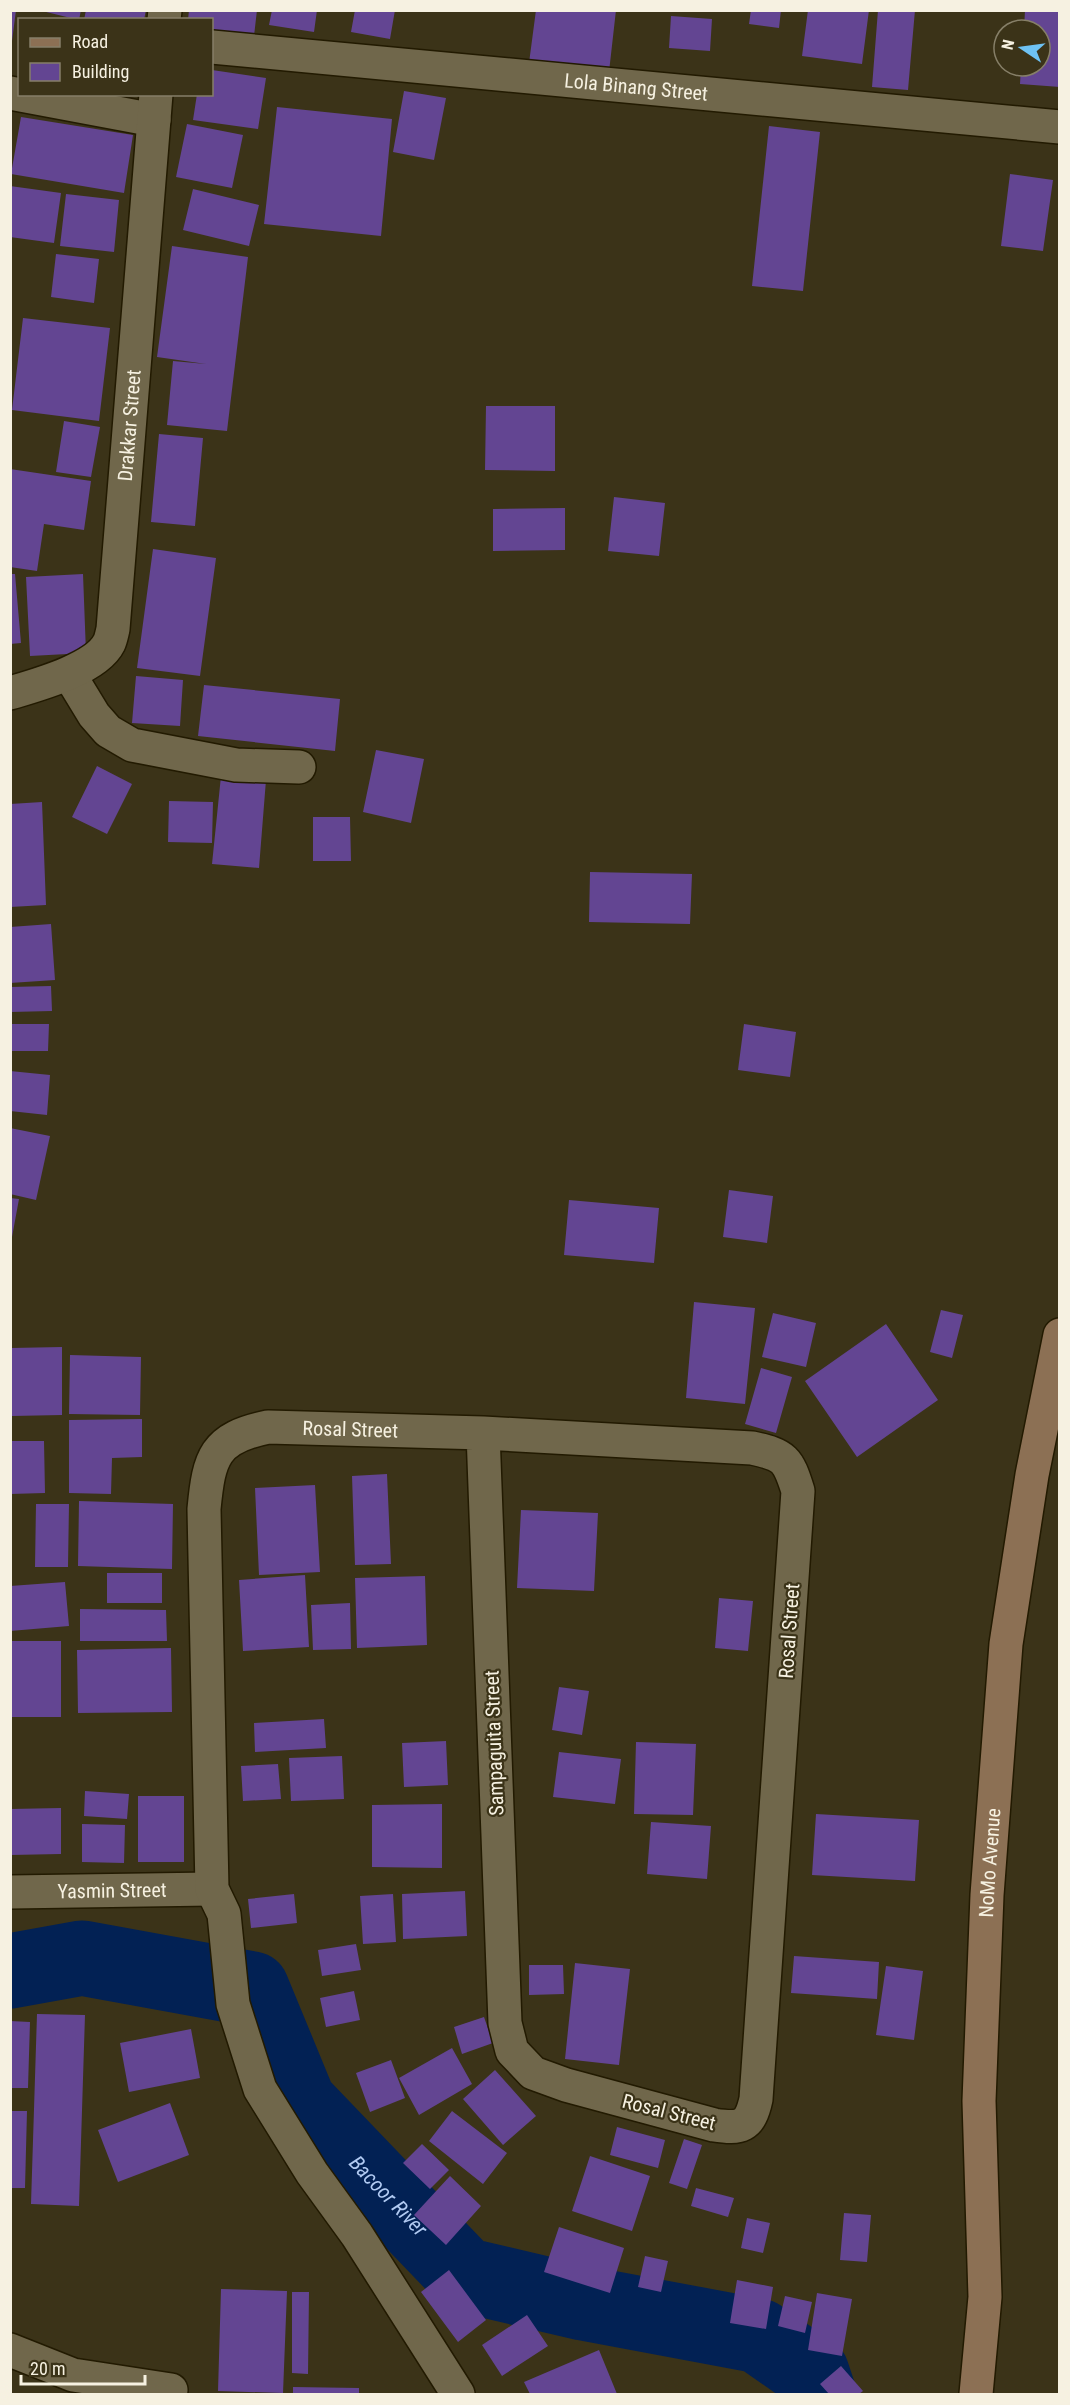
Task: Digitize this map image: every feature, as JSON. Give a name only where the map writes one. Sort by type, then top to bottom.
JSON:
[{"type":"main road","name":"NoMo Avenue","points":[[976,2394],[985,2297],[979,2101],[983,1986],[987,1895],[1006,1644],[1032,1475],[1059,1335]]},
{"type":"street","name":"Lola Binang Street","points":[[213,47],[1059,127]]},
{"type":"street","points":[[41,96],[155,107]]},
{"type":"street","name":"Drakkar Street","points":[[10,693],[69,674],[109,644],[113,629],[155,107]]},
{"type":"street","points":[[69,674],[94,715],[108,731],[132,745],[236,765],[299,767]]},
{"type":"street","name":"Rosal Street","points":[[218,1901],[204,1509],[207,1474],[220,1448],[242,1432],[268,1426],[483,1433],[752,1448],[774,1453],[790,1466],[798,1491],[759,2064],[753,2113],[747,2123],[733,2128],[714,2125],[566,2085],[533,2073],[512,2051]]},
{"type":"street","name":"Sampaguita Street","points":[[483,1433],[505,2023],[512,2051]]},
{"type":"street","name":"Yasmin Street","points":[[10,1893],[218,1901]]},
{"type":"street","points":[[218,1901],[233,2004],[260,2089],[312,2173],[357,2235],[458,2394]]},
{"type":"street","points":[[10,2350],[73,2375],[171,2390]]},
{"type":"building","points":[[10,10],[16,10],[12,41],[10,41]]},
{"type":"building","points":[[38,10],[81,10],[79,18]]},
{"type":"building","points":[[86,10],[146,10],[144,18],[84,18]]},
{"type":"building","points":[[189,10],[257,10],[254,36],[213,32],[213,18],[188,18]]},
{"type":"building","points":[[272,10],[317,10],[314,32],[269,25]]},
{"type":"building","points":[[355,10],[395,10],[390,39],[351,32]]},
{"type":"building","points":[[536,10],[616,10],[609,72],[529,63]]},
{"type":"building","points":[[751,10],[781,10],[779,28],[749,24]]},
{"type":"building","points":[[808,10],[869,10],[862,64],[802,56]]},
{"type":"building","points":[[878,10],[915,10],[908,90],[872,87]]},
{"type":"building","points":[[1025,10],[1060,10],[1060,87],[1020,84],[1020,78],[1052,78],[1052,18],[1025,18]]},
{"type":"building","points":[[671,16],[712,19],[710,51],[669,48]]},
{"type":"building","points":[[213,70],[266,78],[258,129],[193,120],[197,96],[213,96]]},
{"type":"building","points":[[404,91],[446,98],[434,160],[393,152]]},
{"type":"building","points":[[277,107],[392,119],[381,236],[264,224]]},
{"type":"building","points":[[21,117],[133,135],[124,193],[11,174]]},
{"type":"building","points":[[187,124],[243,135],[232,188],[176,177]]},
{"type":"building","points":[[769,126],[820,132],[803,291],[752,286]]},
{"type":"building","points":[[1010,174],[1053,180],[1043,251],[1001,246]]},
{"type":"building","points":[[10,186],[61,193],[54,243],[10,237]]},
{"type":"building","points":[[193,189],[259,205],[249,246],[183,230]]},
{"type":"building","points":[[66,194],[119,200],[114,252],[60,246]]},
{"type":"building","points":[[172,246],[248,257],[227,431],[167,425],[173,361],[206,364],[157,357]]},
{"type":"building","points":[[56,254],[99,259],[94,303],[51,297]]},
{"type":"building","points":[[23,318],[110,328],[99,421],[12,410]]},
{"type":"building","points":[[486,406],[555,406],[555,471],[485,470]]},
{"type":"building","points":[[64,421],[100,427],[91,477],[56,472]]},
{"type":"building","points":[[159,434],[203,438],[195,526],[151,522]]},
{"type":"building","points":[[10,469],[91,481],[84,530],[44,524],[37,571],[10,567]]},
{"type":"building","points":[[614,497],[665,503],[659,556],[608,551]]},
{"type":"building","points":[[565,508],[565,550],[493,551],[493,509]]},
{"type":"building","points":[[153,549],[216,558],[200,676],[137,668]]},
{"type":"building","points":[[10,574],[15,574],[21,643],[10,644]]},
{"type":"building","points":[[83,574],[86,653],[30,656],[26,577]]},
{"type":"building","points":[[136,676],[183,680],[180,726],[132,723]]},
{"type":"building","points":[[204,685],[340,699],[335,751],[198,736]]},
{"type":"building","points":[[376,750],[424,759],[411,823],[363,812]]},
{"type":"building","points":[[97,766],[132,784],[107,834],[72,817]]},
{"type":"building","points":[[221,776],[266,780],[259,868],[212,864]]},
{"type":"building","points":[[169,801],[213,802],[212,843],[168,842]]},
{"type":"building","points":[[42,802],[46,905],[10,907],[10,804]]},
{"type":"building","points":[[313,817],[350,817],[351,861],[313,861]]},
{"type":"building","points":[[590,872],[692,874],[690,924],[589,922]]},
{"type":"building","points":[[51,924],[55,980],[10,983],[10,927]]},
{"type":"building","points":[[51,986],[52,1011],[10,1012],[10,987]]},
{"type":"building","points":[[10,1024],[49,1024],[48,1051],[10,1051]]},
{"type":"building","points":[[744,1024],[796,1032],[790,1077],[738,1070]]},
{"type":"building","points":[[10,1071],[50,1075],[47,1115],[10,1111]]},
{"type":"building","points":[[10,1128],[50,1136],[36,1200],[10,1194]]},
{"type":"building","points":[[729,1190],[773,1196],[767,1243],[723,1237]]},
{"type":"building","points":[[10,1198],[19,1199],[12,1237],[10,1237]]},
{"type":"building","points":[[569,1200],[659,1208],[654,1263],[564,1255]]},
{"type":"building","points":[[694,1302],[755,1308],[745,1404],[686,1398]]},
{"type":"building","points":[[941,1310],[963,1315],[952,1358],[930,1352]]},
{"type":"building","points":[[773,1313],[816,1323],[806,1367],[762,1357]]},
{"type":"building","points":[[886,1324],[938,1400],[857,1457],[805,1381]]},
{"type":"building","points":[[62,1347],[62,1415],[12,1416],[11,1348]]},
{"type":"building","points":[[70,1355],[141,1357],[140,1415],[69,1414]]},
{"type":"building","points":[[761,1368],[792,1377],[776,1433],[745,1424]]},
{"type":"building","points":[[142,1419],[142,1457],[112,1458],[111,1494],[69,1493],[69,1420]]},
{"type":"building","points":[[10,1441],[44,1441],[45,1493],[10,1494]]},
{"type":"building","points":[[387,1474],[391,1564],[355,1565],[352,1476]]},
{"type":"building","points":[[315,1485],[320,1572],[259,1575],[255,1488]]},
{"type":"building","points":[[79,1501],[173,1504],[172,1569],[78,1566]]},
{"type":"building","points":[[36,1504],[69,1504],[68,1567],[35,1567]]},
{"type":"building","points":[[521,1510],[598,1513],[594,1591],[517,1588]]},
{"type":"building","points":[[107,1573],[162,1573],[162,1603],[107,1603]]},
{"type":"building","points":[[305,1575],[309,1647],[243,1651],[239,1580]]},
{"type":"building","points":[[425,1576],[427,1645],[357,1648],[355,1578]]},
{"type":"building","points":[[65,1582],[69,1626],[10,1631],[10,1586]]},
{"type":"building","points":[[719,1598],[753,1601],[748,1651],[715,1648]]},
{"type":"building","points":[[350,1603],[351,1649],[313,1650],[311,1605]]},
{"type":"building","points":[[80,1609],[166,1610],[167,1641],[80,1641]]},
{"type":"building","points":[[10,1641],[61,1641],[61,1717],[10,1717]]},
{"type":"building","points":[[171,1648],[172,1712],[78,1713],[77,1650]]},
{"type":"building","points":[[559,1687],[589,1691],[582,1735],[552,1730]]},
{"type":"building","points":[[324,1719],[326,1748],[255,1752],[254,1723]]},
{"type":"building","points":[[446,1741],[448,1785],[404,1787],[402,1743]]},
{"type":"building","points":[[636,1742],[696,1744],[693,1815],[634,1814]]},
{"type":"building","points":[[559,1752],[621,1759],[615,1804],[553,1797]]},
{"type":"building","points":[[342,1756],[344,1799],[291,1801],[289,1758]]},
{"type":"building","points":[[278,1764],[281,1799],[243,1801],[241,1766]]},
{"type":"building","points":[[85,1791],[129,1794],[127,1819],[84,1816]]},
{"type":"building","points":[[138,1796],[184,1796],[184,1862],[138,1862]]},
{"type":"building","points":[[442,1804],[442,1868],[372,1867],[372,1805]]},
{"type":"building","points":[[61,1808],[61,1854],[10,1855],[10,1809]]},
{"type":"building","points":[[816,1814],[919,1820],[915,1881],[812,1875]]},
{"type":"building","points":[[651,1822],[711,1826],[707,1879],[647,1874]]},
{"type":"building","points":[[82,1824],[125,1825],[124,1863],[82,1862]]},
{"type":"building","points":[[465,1891],[467,1936],[403,1939],[402,1894]]},
{"type":"building","points":[[294,1894],[297,1923],[251,1928],[248,1899]]},
{"type":"building","points":[[393,1894],[396,1942],[363,1944],[360,1896]]},
{"type":"building","points":[[356,1944],[361,1970],[322,1976],[318,1950]]},
{"type":"building","points":[[794,1956],[879,1962],[877,1999],[791,1993]]},
{"type":"building","points":[[575,1963],[630,1969],[619,2065],[565,2059]]},
{"type":"building","points":[[529,1965],[563,1965],[564,1994],[529,1995]]},
{"type":"building","points":[[886,1966],[923,1971],[914,2040],[876,2035]]},
{"type":"building","points":[[354,1991],[360,2020],[326,2027],[320,1998]]},
{"type":"building","points":[[37,2014],[85,2015],[79,2206],[31,2204]]},
{"type":"building","points":[[484,2017],[493,2043],[462,2054],[454,2027]]},
{"type":"building","points":[[10,2021],[30,2022],[28,2088],[10,2088]]},
{"type":"building","points":[[191,2029],[200,2078],[129,2092],[120,2043]]},
{"type":"building","points":[[452,2048],[472,2084],[419,2115],[399,2078]]},
{"type":"building","points":[[391,2060],[405,2098],[370,2112],[356,2073]]},
{"type":"building","points":[[495,2070],[536,2116],[503,2145],[463,2099]]},
{"type":"building","points":[[170,2103],[189,2155],[118,2182],[98,2130]]},
{"type":"building","points":[[10,2111],[27,2111],[25,2188],[10,2188]]},
{"type":"building","points":[[452,2111],[507,2153],[483,2184],[429,2141]]},
{"type":"building","points":[[617,2127],[665,2140],[658,2168],[610,2155]]},
{"type":"building","points":[[684,2139],[702,2145],[687,2189],[669,2183]]},
{"type":"building","points":[[422,2144],[449,2170],[430,2189],[403,2163]]},
{"type":"building","points":[[590,2156],[650,2176],[632,2231],[572,2211]]},
{"type":"building","points":[[450,2176],[481,2206],[446,2245],[414,2215]]},
{"type":"building","points":[[696,2188],[734,2198],[728,2217],[691,2206]]},
{"type":"building","points":[[844,2213],[871,2215],[867,2262],[840,2260]]},
{"type":"building","points":[[747,2218],[770,2223],[763,2253],[741,2248]]},
{"type":"building","points":[[559,2227],[624,2248],[610,2293],[544,2272]]},
{"type":"building","points":[[645,2256],[668,2261],[661,2292],[638,2287]]},
{"type":"building","points":[[449,2270],[486,2320],[458,2342],[421,2292]]},
{"type":"building","points":[[737,2280],[773,2287],[766,2329],[730,2323]]},
{"type":"building","points":[[221,2289],[287,2291],[283,2393],[218,2391]]},
{"type":"building","points":[[292,2292],[309,2292],[308,2374],[292,2373]]},
{"type":"building","points":[[817,2293],[852,2299],[842,2356],[808,2350]]},
{"type":"building","points":[[785,2296],[812,2302],[805,2333],[778,2326]]},
{"type":"building","points":[[527,2315],[548,2346],[502,2376],[482,2345]]},
{"type":"building","points":[[599,2350],[617,2394],[530,2394],[524,2382]]},
{"type":"building","points":[[841,2366],[863,2391],[859,2394],[829,2394],[820,2384]]},
{"type":"building","points":[[293,2387],[359,2388],[359,2394],[293,2394]]},
{"type":"waterway","name":"Bacoor River","points":[[10,1971],[82,1958],[252,1989],[299,2103],[464,2275],[583,2303],[759,2336],[812,2373],[819,2394]]}]
